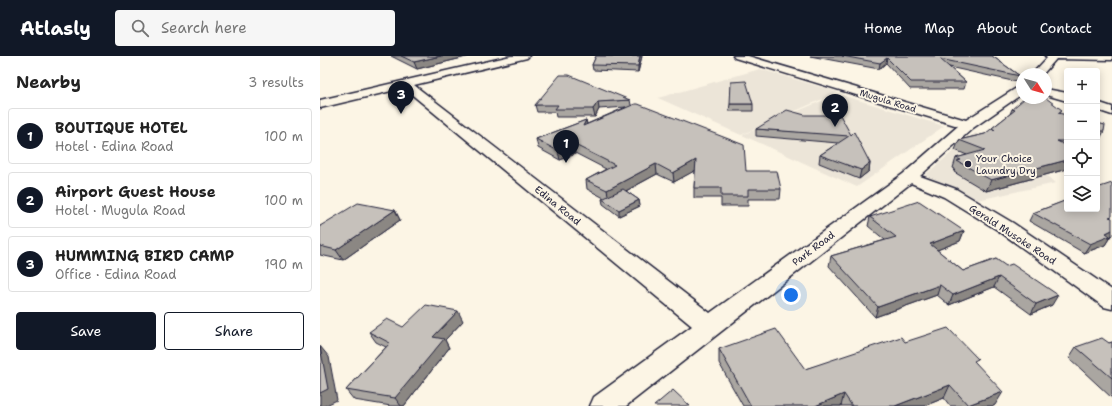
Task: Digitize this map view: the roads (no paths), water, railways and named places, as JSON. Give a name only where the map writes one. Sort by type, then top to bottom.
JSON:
[{"type":"street","points":[[320,104],[524,56]]},
{"type":"street","name":"Mugula Road","points":[[738,56],[968,125]]},
{"type":"street","points":[[1042,68],[1051,57],[1112,57]]},
{"type":"street","name":"Edina Road","points":[[406,84],[709,326]]},
{"type":"street","name":"Park Road","points":[[604,406],[909,177],[968,125],[1016,93]]},
{"type":"street","points":[[1052,93],[1064,96]]},
{"type":"street","points":[[1100,107],[1112,111]]},
{"type":"street","name":"Gerald Musoke Road","points":[[909,177],[950,193],[1006,227],[1112,301]]},
{"type":"place","name":"HUMMING BIRD CAMP","points":[[401,114]]},
{"type":"place","name":"Airport Guest House","points":[[835,127]]},
{"type":"place","name":"BOUTIQUE HOTEL","points":[[566,163]]},
{"type":"place","name":"Your Choice Laundry Dry","points":[[968,164]]}]
